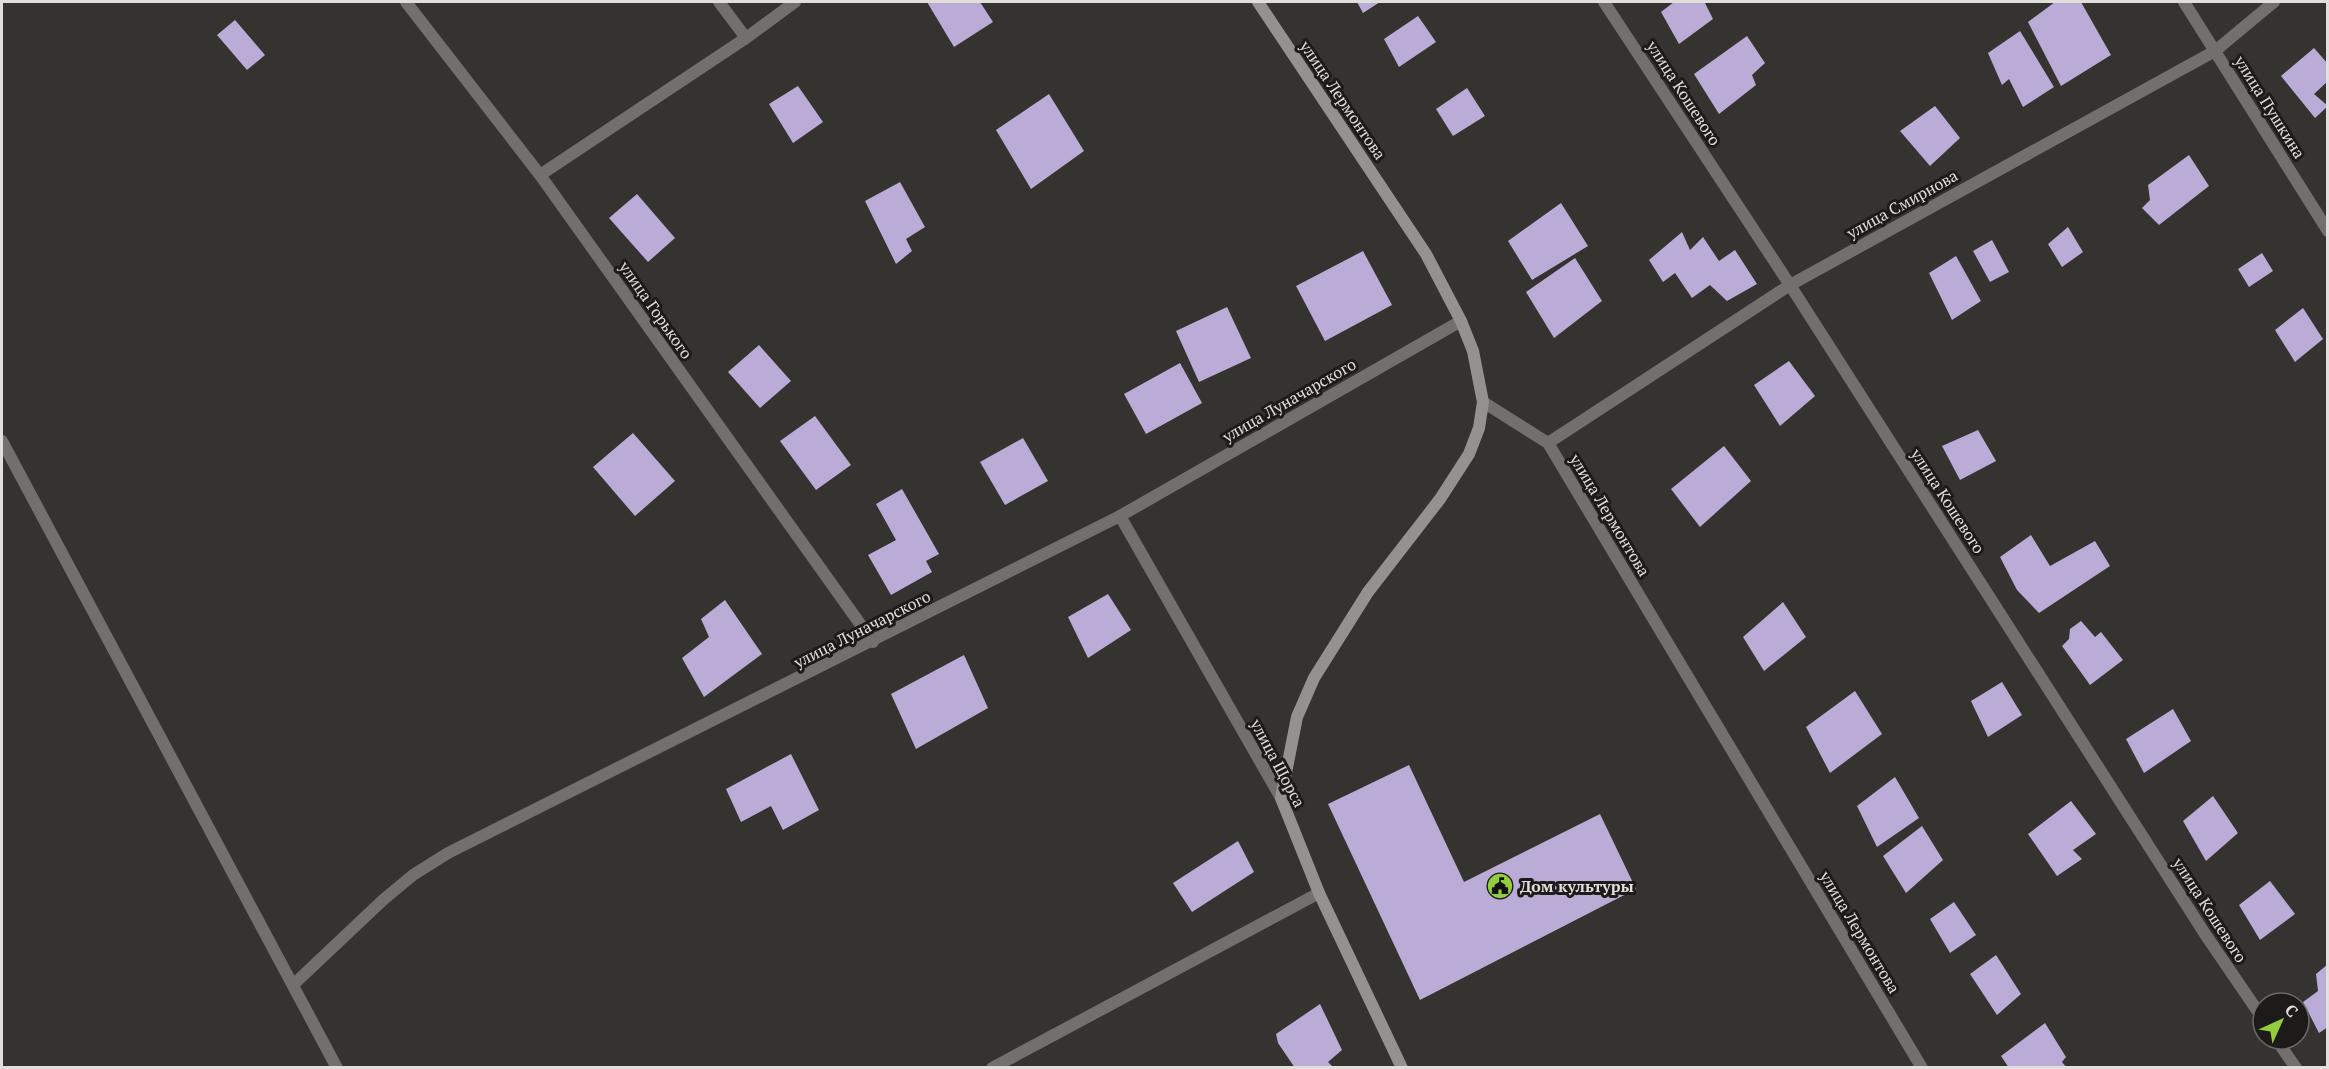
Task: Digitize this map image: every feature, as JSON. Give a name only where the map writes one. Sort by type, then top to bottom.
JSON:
[{"type":"street","name":"улица Горького","points":[[406,2],[540,175],[873,642]]},
{"type":"street","points":[[719,2],[747,38]]},
{"type":"street","points":[[540,175],[747,38],[795,2]]},
{"type":"street","name":"улица Лермонтова","points":[[1258,2],[1426,254],[1461,321],[1473,351],[1484,402],[1548,443],[1922,1068]]},
{"type":"street","name":"улица Кошевого","points":[[1604,2],[1790,285],[2205,934],[2251,1001]]},
{"type":"street","name":"улица Пушкина","points":[[2184,2],[2328,231]]},
{"type":"street","name":"улица Смирнова","points":[[1548,443],[1790,285],[2216,51],[2274,2]]},
{"type":"street","name":"улица Луначарского","points":[[293,985],[383,900],[413,875],[448,853],[873,642],[1120,516],[1461,321]]},
{"type":"street","points":[[1281,798],[1297,717],[1314,678],[1368,592],[1440,499],[1469,454],[1479,428],[1484,402]]},
{"type":"street","points":[[2,441],[337,1068]]},
{"type":"street","name":"улица Щорса","points":[[1120,516],[1281,798],[1319,893],[1402,1068]]},
{"type":"street","points":[[992,1068],[1319,893]]},
{"type":"street","points":[[2284,1051],[2296,1068]]},
{"type":"building","points":[[927,2],[980,2],[993,22],[954,47]]},
{"type":"building","points":[[1357,2],[1380,2],[1363,13]]},
{"type":"building","points":[[1674,2],[1707,2],[1705,3],[1713,19],[1679,44],[1661,12]]},
{"type":"building","points":[[2055,2],[2081,2],[2111,55],[2061,86],[2028,22]]},
{"type":"building","points":[[1418,16],[1436,42],[1399,67],[1384,39]]},
{"type":"building","points":[[235,20],[265,55],[247,70],[217,35]]},
{"type":"building","points":[[2020,31],[2054,87],[2023,107],[2009,79],[2002,85],[1988,53]]},
{"type":"building","points":[[1747,36],[1765,63],[1752,75],[1756,85],[1719,114],[1694,74]]},
{"type":"building","points":[[2314,48],[2328,64],[2328,81],[2314,94],[2328,106],[2315,118],[2281,76]]},
{"type":"building","points":[[798,86],[823,122],[793,143],[769,104]]},
{"type":"building","points":[[1467,88],[1485,116],[1453,136],[1436,109]]},
{"type":"building","points":[[1049,94],[1084,151],[1031,189],[996,130]]},
{"type":"building","points":[[1935,106],[1960,138],[1930,166],[1900,131]]},
{"type":"building","points":[[2189,155],[2209,186],[2159,225],[2142,208],[2150,200],[2148,185]]},
{"type":"building","points":[[900,182],[925,227],[906,239],[912,251],[896,264],[865,201]]},
{"type":"building","points":[[637,194],[675,238],[648,262],[609,218]]},
{"type":"building","points":[[1561,203],[1588,246],[1532,280],[1508,241]]},
{"type":"building","points":[[2068,227],[2083,252],[2062,267],[2048,244]]},
{"type":"building","points":[[1682,232],[1690,250],[1703,237],[1719,261],[1735,250],[1757,284],[1727,301],[1710,285],[1692,298],[1675,273],[1663,282],[1649,260]]},
{"type":"building","points":[[1992,240],[2009,272],[1990,282],[1973,251]]},
{"type":"building","points":[[1363,251],[1392,305],[1325,341],[1296,286]]},
{"type":"building","points":[[2262,253],[2273,271],[2249,287],[2238,269]]},
{"type":"building","points":[[1956,256],[1981,301],[1952,320],[1929,273]]},
{"type":"building","points":[[1575,258],[1602,301],[1554,338],[1526,292]]},
{"type":"building","points":[[1227,307],[1251,358],[1199,382],[1176,331]]},
{"type":"building","points":[[2303,308],[2323,339],[2295,362],[2275,330]]},
{"type":"building","points":[[759,345],[791,381],[760,408],[728,372]]},
{"type":"building","points":[[1789,361],[1815,396],[1780,426],[1754,385]]},
{"type":"building","points":[[1180,363],[1202,403],[1146,434],[1124,394]]},
{"type":"building","points":[[815,416],[851,465],[816,490],[780,441]]},
{"type":"building","points":[[1978,430],[1996,461],[1960,480],[1942,446]]},
{"type":"building","points":[[633,433],[675,481],[635,516],[593,467]]},
{"type":"building","points":[[1023,438],[1048,481],[1005,505],[980,462]]},
{"type":"building","points":[[1724,446],[1751,481],[1700,527],[1671,489]]},
{"type":"building","points":[[902,489],[939,554],[926,561],[932,572],[891,595],[868,555],[896,540],[876,504]]},
{"type":"building","points":[[2031,535],[2050,566],[2095,541],[2110,566],[2039,613],[2017,590],[2000,557]]},
{"type":"building","points":[[1108,594],[1131,630],[1088,658],[1068,617]]},
{"type":"building","points":[[725,600],[762,654],[704,697],[682,658],[709,637],[701,619]]},
{"type":"building","points":[[1783,602],[1806,637],[1764,671],[1743,637]]},
{"type":"building","points":[[2081,621],[2095,637],[2101,632],[2123,660],[2090,685],[2062,646],[2069,639],[2070,629]]},
{"type":"building","points":[[964,655],[988,708],[916,749],[891,694]]},
{"type":"building","points":[[2002,682],[2022,715],[1988,737],[1971,701]]},
{"type":"building","points":[[1855,691],[1882,734],[1830,773],[1806,727]]},
{"type":"building","points":[[2173,709],[2191,741],[2144,773],[2126,739]]},
{"type":"building","points":[[791,754],[819,810],[783,830],[771,806],[741,822],[726,789]]},
{"type":"building","name":"Дом культуры","points":[[1409,765],[1464,882],[1600,814],[1636,889],[1420,1000],[1328,804]]},
{"type":"building","points":[[1895,777],[1919,818],[1877,847],[1857,806]]},
{"type":"building","points":[[2213,796],[2238,833],[2206,861],[2183,821]]},
{"type":"building","points":[[2071,801],[2096,834],[2073,850],[2082,859],[2057,876],[2028,834]]},
{"type":"building","points":[[1922,826],[1943,860],[1906,893],[1883,856]]},
{"type":"building","points":[[1238,841],[1254,872],[1192,912],[1173,883]]},
{"type":"building","points":[[2270,881],[2295,914],[2260,940],[2239,905]]},
{"type":"building","points":[[1954,902],[1976,935],[1950,953],[1930,919]]},
{"type":"building","points":[[1996,955],[2021,994],[1997,1015],[1970,974]]},
{"type":"building","points":[[2328,964],[2328,1027],[2319,1033],[2311,1018],[2311,996],[2318,991],[2316,974]]},
{"type":"building","points":[[1320,1004],[1342,1050],[1328,1062],[1334,1068],[1295,1068],[1278,1043],[1276,1034]]},
{"type":"building","points":[[2045,1023],[2066,1057],[2062,1062],[2067,1068],[2009,1068],[2001,1056]]},
{"type":"place","name":"Дом культуры","points":[[1500,886]]}]
